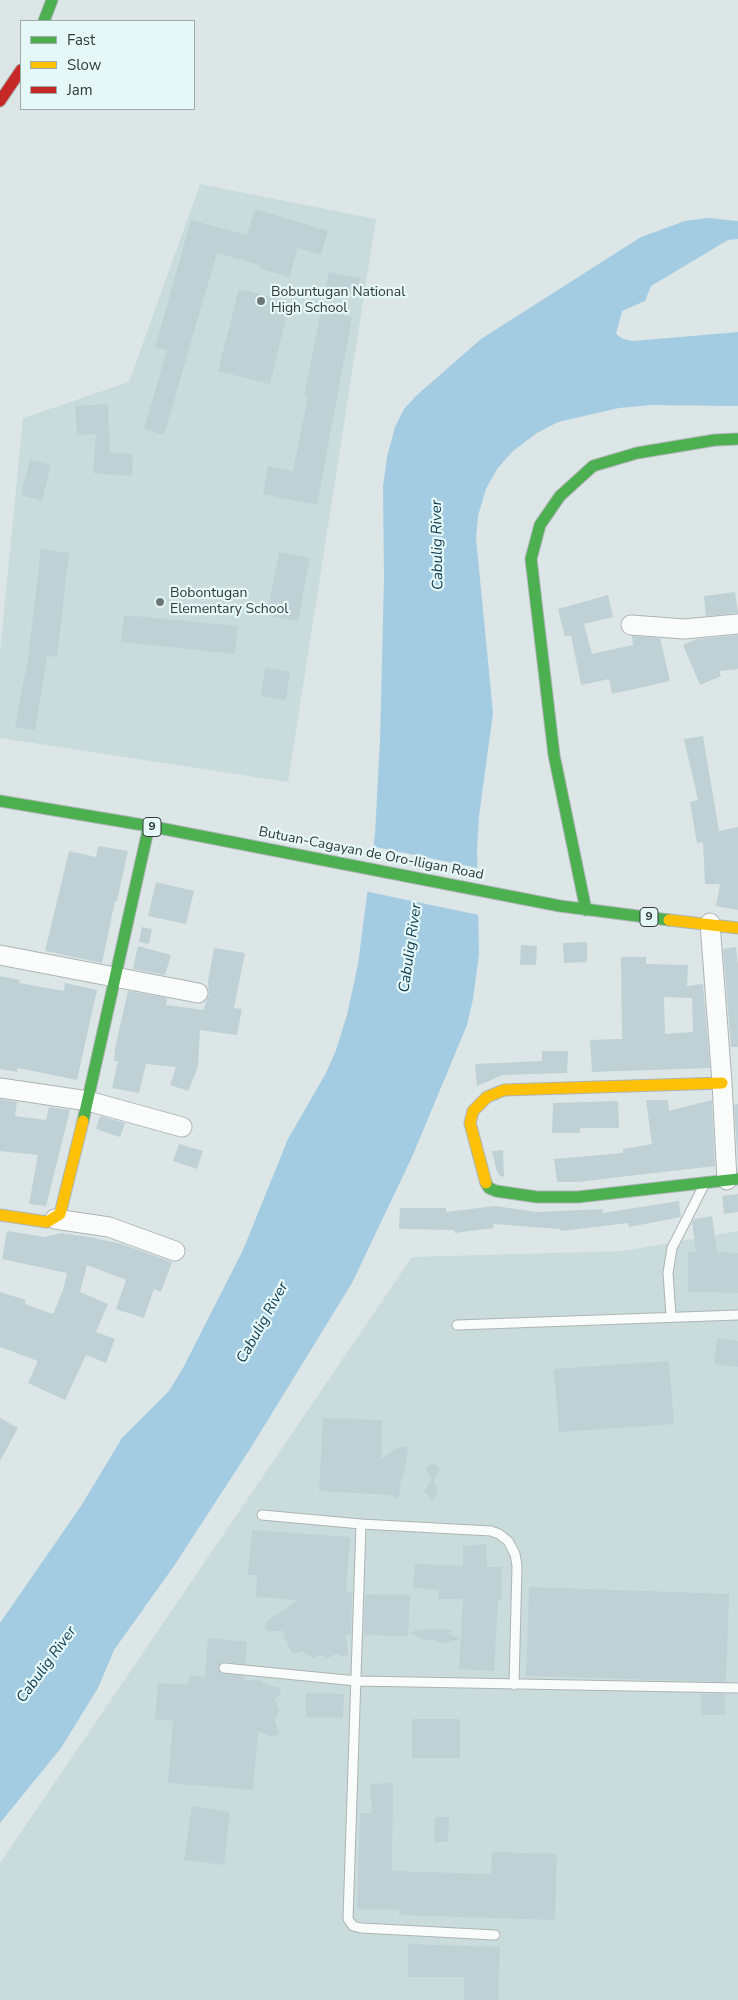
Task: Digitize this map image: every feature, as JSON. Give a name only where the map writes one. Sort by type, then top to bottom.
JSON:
[{"type":"main road","points":[[44,20],[52,0]]},
{"type":"main road","points":[[0,101],[20,71]]},
{"type":"main road","points":[[586,910],[554,755],[531,559],[540,525],[560,496],[593,466],[637,453],[715,440],[738,439]]},
{"type":"main road","name":"Butuan-Cagayan de Oro-Iligan Road","points":[[0,800],[149,826],[560,906],[710,923],[738,928]]},
{"type":"main road","points":[[0,1215],[47,1222],[55,1219],[60,1214],[88,1101],[149,826]]},
{"type":"main road","points":[[722,1083],[504,1090],[487,1097],[478,1104],[473,1111],[470,1123],[483,1177],[489,1188],[496,1190],[537,1197],[578,1197],[732,1180]]},
{"type":"street","points":[[631,625],[684,629],[738,624]]},
{"type":"street","points":[[710,923],[722,1083],[732,1180]]},
{"type":"street","points":[[0,955],[198,993]]},
{"type":"street","points":[[0,1088],[88,1101],[182,1127]]},
{"type":"street","points":[[55,1219],[109,1227],[175,1251]]},
{"type":"lane","points":[[671,1316],[668,1273],[672,1248],[706,1182]]},
{"type":"lane","points":[[457,1325],[738,1315]]},
{"type":"lane","points":[[262,1515],[361,1524],[491,1531],[499,1534],[508,1541],[515,1554],[517,1566],[514,1685]]},
{"type":"lane","points":[[361,1524],[347,1907],[350,1923],[361,1928],[495,1935]]},
{"type":"lane","points":[[224,1668],[356,1681],[738,1688]]},
{"type":"shaded area","points":[[200,184],[376,219],[288,782],[0,738],[0,652],[23,418],[129,382]]},
{"type":"shaded area","points":[[738,1231],[738,2000],[0,2000],[0,1863],[412,1257],[623,1251]]},
{"type":"water","name":"Cabulig River","points":[[708,218],[738,221],[738,239],[728,240],[651,286],[645,301],[622,311],[616,334],[623,339],[633,341],[738,332],[738,406],[652,405],[619,408],[558,422],[537,433],[513,451],[497,469],[486,489],[478,516],[476,538],[493,713],[479,816],[477,850],[479,954],[473,999],[467,1025],[412,1157],[352,1283],[250,1449],[174,1566],[114,1650],[98,1688],[61,1748],[0,1823],[0,1623],[81,1506],[122,1438],[169,1391],[183,1368],[243,1250],[288,1139],[326,1073],[336,1050],[347,1015],[358,964],[375,834],[380,741],[384,578],[383,487],[387,457],[395,427],[404,409],[417,395],[481,339],[641,237],[685,221]]},
{"type":"pier","points":[[371,846],[478,868],[479,915],[364,891]]},
{"type":"building","points":[[255,209],[328,231],[321,255],[298,248],[289,277],[259,268],[260,265],[217,253],[164,435],[144,429],[167,350],[155,347],[191,220],[247,235]]},
{"type":"building","points":[[329,272],[360,278],[356,296],[326,287]]},
{"type":"building","points":[[239,289],[290,302],[270,384],[218,371]]},
{"type":"building","points":[[321,310],[352,317],[317,505],[263,494],[268,466],[293,471],[308,397],[304,396]]},
{"type":"building","points":[[108,404],[110,453],[133,454],[132,476],[93,473],[96,434],[77,435],[75,406]]},
{"type":"building","points":[[30,460],[51,465],[42,501],[21,495]]},
{"type":"building","points":[[41,549],[69,553],[57,657],[47,656],[35,730],[15,727],[28,659]]},
{"type":"building","points":[[279,552],[310,558],[298,621],[267,615]]},
{"type":"building","points":[[735,592],[738,613],[706,616],[704,596]]},
{"type":"building","points":[[608,595],[613,617],[584,624],[592,654],[633,645],[632,636],[660,638],[670,681],[612,694],[609,679],[581,685],[571,635],[565,637],[558,609]]},
{"type":"building","points":[[124,615],[238,626],[235,654],[121,642]]},
{"type":"building","points":[[738,635],[738,669],[719,671],[721,676],[700,685],[683,645],[697,639]]},
{"type":"building","points":[[265,668],[290,672],[286,700],[261,696]]},
{"type":"building","points":[[703,736],[719,831],[738,827],[738,910],[716,906],[720,884],[705,884],[703,842],[697,843],[690,802],[698,800],[684,739]]},
{"type":"building","points":[[98,846],[128,851],[102,963],[45,951],[69,851],[96,857]]},
{"type":"building","points":[[156,882],[194,891],[186,924],[148,916]]},
{"type":"building","points":[[142,927],[152,929],[149,944],[139,942]]},
{"type":"building","points":[[587,942],[587,962],[564,963],[563,943]]},
{"type":"building","points":[[521,945],[537,946],[536,965],[520,965]]},
{"type":"building","points":[[138,946],[171,955],[165,975],[133,969]]},
{"type":"building","points":[[736,947],[738,965],[738,1047],[731,1047],[723,949]]},
{"type":"building","points":[[214,948],[245,953],[234,1008],[242,1009],[237,1035],[200,1030],[198,1067],[188,1091],[170,1085],[176,1067],[146,1064],[139,1093],[112,1088],[118,1061],[114,1061],[115,1048],[128,991],[167,998],[166,1005],[203,1010],[209,995],[208,981]]},
{"type":"building","points":[[621,957],[646,957],[646,964],[688,965],[687,986],[703,984],[710,1068],[592,1072],[590,1040],[622,1039]],"holes":[[[664,997],[692,998],[693,1032],[665,1034]]]},
{"type":"building","points":[[0,976],[20,980],[19,983],[64,991],[65,983],[97,990],[77,1080],[18,1068],[17,1072],[0,1069]]},
{"type":"building","points":[[542,1051],[568,1051],[567,1073],[503,1075],[477,1086],[475,1064],[542,1061]]},
{"type":"building","points":[[0,1099],[17,1102],[15,1116],[46,1120],[49,1107],[70,1110],[46,1206],[29,1204],[38,1155],[0,1151]]},
{"type":"building","points":[[646,1100],[668,1100],[669,1111],[712,1100],[715,1166],[577,1182],[557,1182],[554,1159],[623,1153],[623,1149],[652,1144]]},
{"type":"building","points":[[618,1101],[619,1128],[580,1128],[580,1133],[552,1133],[553,1103]]},
{"type":"building","points":[[738,1104],[738,1164],[734,1105]]},
{"type":"building","points":[[100,1116],[125,1123],[120,1137],[96,1129]]},
{"type":"building","points":[[179,1144],[203,1151],[197,1169],[173,1161]]},
{"type":"building","points":[[503,1150],[504,1176],[501,1177],[497,1172],[492,1151]]},
{"type":"building","points":[[738,1194],[738,1212],[724,1214],[722,1196]]},
{"type":"building","points":[[679,1201],[681,1217],[629,1227],[628,1223],[561,1231],[560,1229],[493,1224],[494,1228],[455,1233],[454,1230],[399,1229],[400,1208],[446,1208],[446,1212],[495,1206],[537,1212],[603,1209],[603,1213]]},
{"type":"building","points":[[712,1216],[717,1252],[738,1253],[738,1293],[688,1292],[688,1252],[696,1252],[692,1222],[694,1219]]},
{"type":"building","points":[[7,1231],[45,1237],[61,1233],[89,1237],[122,1244],[172,1262],[161,1292],[154,1289],[144,1318],[116,1309],[126,1280],[87,1265],[80,1292],[108,1304],[96,1332],[115,1339],[106,1363],[86,1355],[65,1400],[28,1383],[38,1361],[0,1347],[0,1292],[26,1300],[25,1304],[53,1314],[63,1290],[67,1273],[2,1259]]},
{"type":"building","points":[[717,1338],[738,1341],[738,1367],[714,1364]]},
{"type":"building","points":[[669,1361],[674,1424],[559,1432],[554,1369]]},
{"type":"building","points":[[0,1418],[18,1428],[0,1461]]},
{"type":"building","points":[[323,1418],[382,1420],[381,1459],[399,1447],[406,1447],[408,1451],[403,1477],[399,1484],[401,1486],[398,1500],[392,1495],[319,1491]]},
{"type":"building","points":[[432,1463],[439,1467],[439,1471],[434,1480],[438,1493],[432,1499],[424,1491],[432,1480],[425,1469]]},
{"type":"building","points":[[252,1530],[350,1537],[346,1592],[352,1593],[351,1635],[346,1635],[348,1654],[343,1656],[336,1654],[328,1658],[320,1655],[313,1658],[302,1651],[294,1654],[290,1650],[286,1639],[283,1639],[284,1631],[264,1629],[267,1621],[298,1600],[256,1597],[257,1575],[248,1575]]},
{"type":"building","points":[[486,1544],[487,1567],[502,1567],[501,1600],[498,1600],[494,1671],[459,1669],[463,1599],[438,1599],[439,1590],[413,1588],[415,1564],[463,1566],[463,1546]]},
{"type":"building","points":[[529,1587],[729,1594],[726,1682],[526,1676]]},
{"type":"building","points":[[365,1594],[410,1595],[408,1636],[364,1635]]},
{"type":"building","points":[[425,1629],[456,1630],[448,1633],[460,1639],[441,1643],[433,1639],[425,1641],[410,1632]]},
{"type":"building","points":[[208,1638],[247,1642],[245,1664],[222,1662],[218,1667],[221,1673],[244,1676],[244,1680],[262,1681],[262,1683],[281,1688],[280,1694],[275,1700],[279,1710],[275,1721],[279,1734],[272,1737],[258,1731],[253,1790],[168,1783],[173,1721],[155,1719],[158,1683],[188,1685],[189,1676],[205,1677]]},
{"type":"building","points":[[306,1693],[344,1694],[343,1718],[306,1717]]},
{"type":"building","points":[[701,1694],[725,1694],[725,1715],[701,1715]]},
{"type":"building","points":[[412,1719],[460,1719],[460,1758],[412,1758]]},
{"type":"building","points":[[393,1783],[392,1871],[491,1874],[492,1852],[557,1854],[555,1920],[399,1915],[399,1910],[357,1909],[360,1813],[372,1813],[370,1784]]},
{"type":"building","points":[[192,1806],[230,1812],[224,1865],[184,1860]]},
{"type":"building","points":[[435,1817],[449,1817],[448,1842],[434,1842]]},
{"type":"building","points":[[408,1944],[500,1947],[498,2000],[464,2000],[464,1977],[408,1977]]},
{"type":"traffic: fast","points":[[44,20],[52,0]]},
{"type":"traffic: fast","points":[[586,910],[554,755],[531,559],[540,525],[560,496],[593,466],[637,453],[715,440],[738,439]]},
{"type":"traffic: fast","points":[[0,801],[149,826],[560,906],[669,920]]},
{"type":"traffic: fast","points":[[83,1121],[149,826]]},
{"type":"traffic: fast","points":[[486,1183],[489,1188],[496,1191],[537,1197],[578,1197],[738,1179]]},
{"type":"traffic: slow","points":[[669,920],[738,928]]},
{"type":"traffic: slow","points":[[486,1183],[470,1123],[473,1111],[487,1097],[504,1090],[722,1083]]},
{"type":"traffic: slow","points":[[0,1215],[47,1222],[60,1214],[83,1121]]},
{"type":"traffic: jam","points":[[0,101],[20,71]]},
{"type":"place","name":"Bobuntugan National High School","points":[[261,301]]},
{"type":"place","name":"Bobontugan Elementary School","points":[[160,602]]}]
